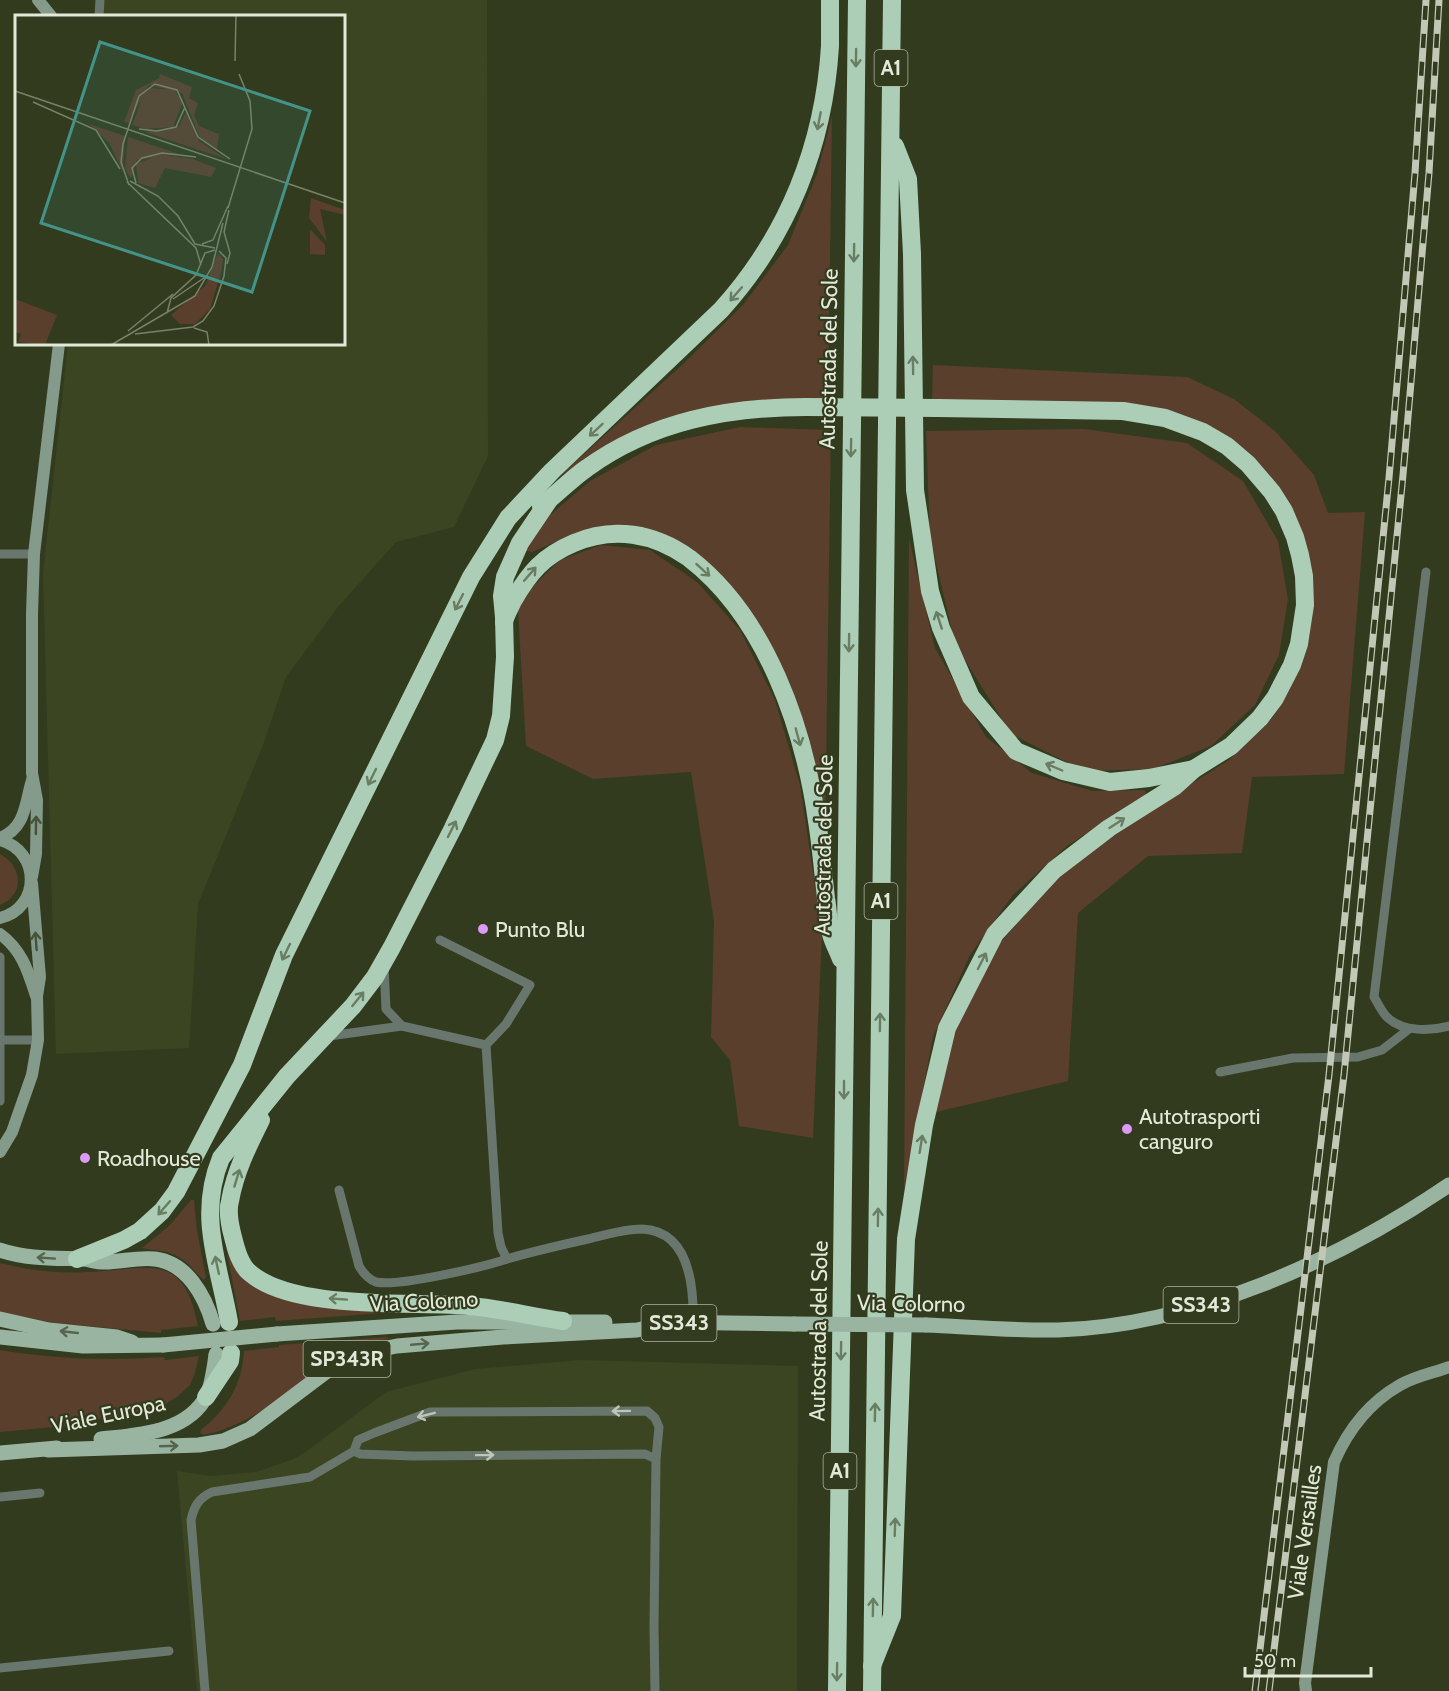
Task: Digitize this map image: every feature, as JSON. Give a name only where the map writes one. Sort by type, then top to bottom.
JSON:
[{"type":"highway","points":[[77,1259],[140,1231],[162,1210],[183,1181],[242,1065],[284,955],[471,577],[505,522],[525,498],[708,324],[747,281],[769,249],[796,197],[814,143],[828,65],[830,0]]},
{"type":"highway","name":"Autostrada del Sole","points":[[837,1691],[857,0]]},
{"type":"highway","name":"A1","points":[[872,1691],[892,0]]},
{"type":"highway","points":[[891,136],[908,179],[912,254],[915,490],[930,591],[941,628],[971,697],[1017,751],[1063,771],[1110,782],[1149,778],[1194,769]]},
{"type":"highway","points":[[487,551],[574,478],[633,441],[667,426],[725,412],[766,408],[1110,411],[1165,418],[1191,426],[1227,446],[1248,464],[1272,492],[1292,529],[1302,565],[1305,605],[1296,655],[1282,687],[1260,718],[1231,746],[1194,769],[1174,787],[1109,828],[1054,870],[995,934],[947,1028],[924,1125],[906,1239],[892,1616],[872,1666]]},
{"type":"highway","points":[[221,1323],[209,1206],[211,1188],[221,1158],[276,1089],[353,1006],[384,962],[474,786],[495,740],[503,700],[502,592],[509,566],[520,543],[549,500]]},
{"type":"highway","points":[[504,626],[519,589],[532,571],[565,547],[602,533],[638,535],[660,542],[683,554],[714,581],[755,634],[785,694],[817,818],[831,933],[845,969]]},
{"type":"highway","points":[[276,1089],[244,1156],[229,1202],[230,1224],[235,1245],[249,1273],[285,1291],[315,1297],[394,1304],[470,1306],[563,1322]]},
{"type":"highway","points":[[206,1397],[230,1361],[223,1354]]},
{"type":"main road","name":"Via Colorno","points":[[146,1346],[449,1322],[794,1323],[1058,1330],[1129,1322],[1181,1311],[1227,1297],[1350,1245],[1382,1228],[1449,1185]]},
{"type":"main road","points":[[7,1252],[38,1258],[104,1262],[149,1259],[167,1263],[180,1269],[192,1281],[221,1323]]},
{"type":"main road","points":[[0,1319],[42,1329],[117,1337],[146,1346]]},
{"type":"main road","name":"SP343R","points":[[48,1450],[199,1445],[223,1441],[259,1423],[340,1363],[375,1350],[515,1336],[637,1330],[669,1323]]},
{"type":"main road","points":[[0,1337],[83,1346],[146,1346]]},
{"type":"main road","name":"Viale Europa","points":[[0,1453],[48,1450],[93,1440],[133,1436],[164,1429],[186,1418],[206,1397]]},
{"type":"street","points":[[38,0],[50,15]]},
{"type":"street","points":[[0,918],[10,915],[21,907],[28,896],[36,854],[37,800],[32,773],[34,554],[59,345]]},
{"type":"street","points":[[0,839],[12,831],[23,818],[32,773]]},
{"type":"street","points":[[0,839],[12,844],[29,864],[40,977],[37,999],[38,1040],[32,1075],[12,1132],[0,1152]]},
{"type":"street","points":[[0,934],[16,948],[24,961],[37,999]]},
{"type":"street","points":[[0,1241],[7,1252]]},
{"type":"street","name":"Viale Versailles","points":[[1305,1691],[1334,1462],[1341,1445],[1362,1416],[1401,1384],[1449,1367]]},
{"type":"lane","points":[[99,15],[100,0]]},
{"type":"lane","points":[[0,554],[34,554]]},
{"type":"lane","points":[[1426,572],[1374,997],[1388,1018],[1409,1029],[1438,1029],[1449,1026]]},
{"type":"lane","points":[[440,940],[530,986],[506,1024],[486,1045],[498,1233],[507,1259]]},
{"type":"lane","points":[[0,957],[0,1101]]},
{"type":"lane","points":[[384,962],[386,1009],[402,1026]]},
{"type":"lane","points":[[325,1036],[402,1026],[486,1045]]},
{"type":"lane","points":[[1220,1072],[1293,1058],[1358,1057],[1382,1050],[1409,1029]]},
{"type":"lane","points":[[1,1040],[38,1040]]},
{"type":"lane","points":[[339,1190],[359,1266],[372,1280],[386,1283],[412,1280],[480,1267],[620,1231],[641,1229],[659,1233],[674,1243],[688,1266],[693,1290],[693,1323]]},
{"type":"lane","points":[[205,1691],[191,1520],[203,1496],[212,1492],[310,1477],[354,1451],[358,1440],[430,1412],[647,1411],[655,1418],[659,1427],[654,1627],[655,1691]]},
{"type":"lane","points":[[354,1451],[360,1454],[413,1456],[645,1454],[657,1459]]},
{"type":"lane","points":[[0,1497],[40,1493]]},
{"type":"lane","points":[[0,1668],[169,1651]]},
{"type":"shaded area","points":[[99,0],[487,0],[488,456],[454,527],[396,542],[338,607],[286,677],[263,745],[198,904],[189,1048],[56,1054],[43,574],[68,345],[345,345],[345,15],[98,15]]},
{"type":"shaded area","points":[[832,116],[828,403],[748,403],[650,424],[561,475],[683,364],[743,305],[788,245],[817,174]]},
{"type":"shaded area","points":[[933,365],[1187,377],[1234,399],[1276,432],[1314,475],[1328,513],[1365,512],[1344,774],[1252,777],[1242,853],[1148,856],[1078,913],[1068,1081],[936,1112],[955,1027],[995,949],[1057,877],[1156,806],[1229,760],[1273,717],[1300,662],[1298,528],[1198,422],[932,401]]},
{"type":"shaded area","points":[[740,427],[831,430],[825,838],[783,673],[683,548],[581,531],[532,552],[524,550],[549,516],[590,481],[656,445]]},
{"type":"shaded area","points":[[1084,429],[1187,443],[1243,481],[1278,541],[1288,599],[1279,655],[1255,705],[1211,746],[1153,769],[1084,771],[1011,734],[955,644],[930,537],[926,431]]},
{"type":"shaded area","points":[[909,539],[935,648],[986,737],[1032,773],[1092,791],[1145,790],[1146,795],[1067,846],[1013,895],[970,955],[933,1037],[904,1190]]},
{"type":"shaded area","points":[[601,545],[650,550],[697,582],[740,630],[775,700],[800,785],[822,932],[813,1138],[739,1126],[730,1060],[711,1037],[714,921],[691,772],[593,779],[526,746],[518,611],[530,589],[560,560]]},
{"type":"shaded area","points":[[0,854],[13,865],[18,880],[14,894],[0,905]]},
{"type":"shaded area","points":[[191,1200],[194,1200],[197,1231],[206,1277],[204,1280],[176,1255],[142,1248],[170,1225]]},
{"type":"shaded area","points":[[226,1248],[245,1276],[396,1312],[276,1321],[275,1317],[240,1321]]},
{"type":"shaded area","points":[[0,1263],[65,1272],[159,1269],[172,1274],[183,1284],[191,1301],[198,1326],[161,1330],[161,1333],[55,1323],[0,1312]]},
{"type":"shaded area","points":[[387,1337],[389,1339],[354,1345],[340,1352],[276,1401],[241,1422],[223,1430],[204,1435],[200,1433],[226,1405],[232,1395],[240,1375],[244,1351],[279,1347],[279,1345]]},
{"type":"shaded area","points":[[0,1350],[82,1358],[164,1357],[165,1360],[199,1356],[190,1385],[161,1407],[65,1426],[0,1432]]},
{"type":"shaded area","points":[[581,1360],[798,1366],[797,1691],[197,1691],[177,1471],[210,1476],[256,1472],[304,1453],[386,1392],[475,1369]]},
{"type":"railway","points":[[1255,1691],[1329,1075],[1389,478],[1415,173],[1426,0]]},
{"type":"railway","points":[[1269,1691],[1344,1075],[1403,475],[1429,173],[1439,0]]},
{"type":"place","name":"Punto Blu","points":[[483,929]]},
{"type":"place","name":"Autotrasporti canguro","points":[[1127,1129]]},
{"type":"place","name":"Roadhouse","points":[[85,1158]]}]
